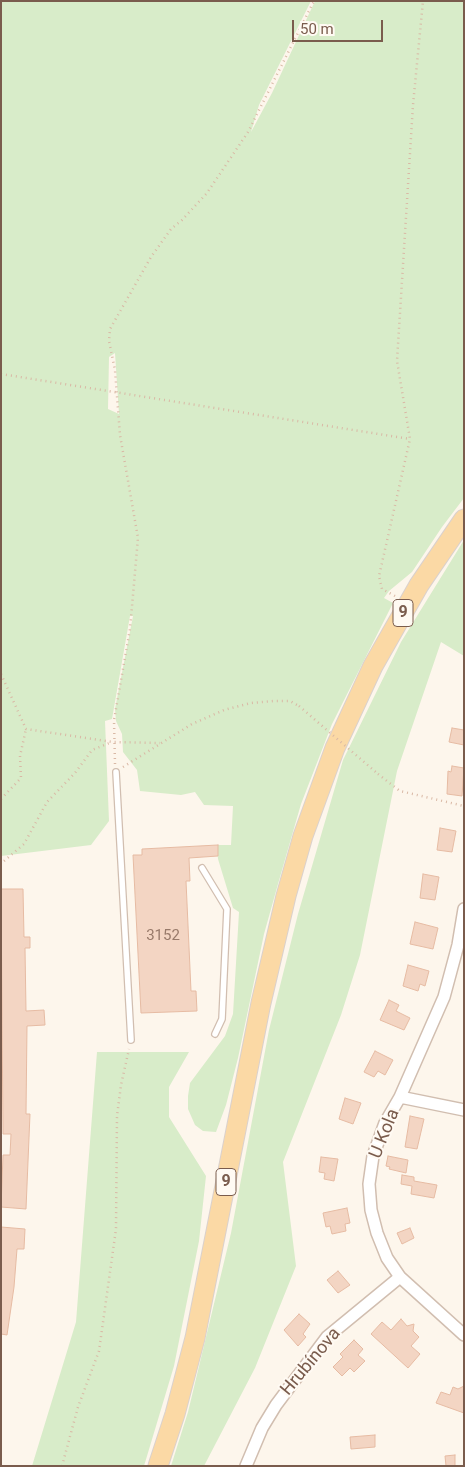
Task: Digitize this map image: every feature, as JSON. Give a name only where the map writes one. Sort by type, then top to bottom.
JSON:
[{"type":"main road","name":"9","points":[[158,1466],[176,1414],[195,1338],[261,1003],[294,864],[316,797],[339,739],[373,666],[408,604],[464,519]]},
{"type":"street","name":"U Kola","points":[[464,909],[458,945],[444,997],[400,1097],[385,1123],[373,1156],[370,1184],[371,1210],[377,1233],[388,1258],[400,1277],[464,1335]]},
{"type":"street","points":[[400,1097],[464,1110]]},
{"type":"street","name":"Hrubínova","points":[[246,1466],[262,1428],[276,1405],[328,1337],[400,1277]]},
{"type":"lane","points":[[116,772],[131,1040]]},
{"type":"lane","points":[[202,868],[227,909],[222,1019],[214,1034]]},
{"type":"path","points":[[314,1],[248,132],[207,193],[171,229],[151,256],[110,329],[109,341],[120,435],[138,538],[130,629],[114,720],[113,742],[116,772],[198,721],[234,707],[281,701],[293,702],[400,791],[464,806]]},
{"type":"path","points":[[408,604],[386,591],[379,581],[410,439],[396,361],[413,105],[423,1]]},
{"type":"path","points":[[1,374],[410,439]]},
{"type":"path","points":[[1,674],[26,729],[20,756],[21,778],[1,799]]},
{"type":"path","points":[[26,729],[113,742],[162,743]]},
{"type":"path","points":[[4,861],[24,844],[47,802],[75,772],[92,750],[113,742]]},
{"type":"path","points":[[62,1466],[78,1407],[99,1352],[116,1229],[118,1116],[121,1086],[131,1040]]},
{"type":"green space","points":[[1,1],[311,1],[259,105],[251,132],[272,93],[315,1],[464,1],[464,498],[412,572],[389,591],[384,598],[393,603],[332,724],[301,804],[278,884],[264,934],[238,1058],[226,1105],[216,1132],[203,1131],[195,1125],[188,1109],[188,1096],[190,1083],[225,1036],[233,1014],[239,912],[233,908],[218,859],[217,845],[231,845],[233,806],[204,805],[195,792],[181,795],[140,791],[137,770],[123,752],[122,734],[116,721],[115,709],[133,616],[130,616],[112,719],[105,721],[109,821],[91,845],[1,856]],"holes":[[[115,353],[119,414],[108,409],[109,357]]]},
{"type":"green space","points":[[464,540],[464,656],[441,642],[397,771],[360,955],[341,1015],[283,1162],[296,1266],[255,1368],[204,1466],[171,1466],[188,1412],[231,1233],[269,1030],[298,914],[343,760],[401,642]]},
{"type":"green space","points":[[97,1052],[189,1052],[169,1087],[169,1117],[206,1176],[199,1241],[174,1366],[144,1466],[32,1466],[76,1322]]},
{"type":"building","points":[[452,728],[464,730],[464,745],[449,742]]},
{"type":"building","points":[[452,766],[464,768],[462,796],[447,794],[448,771],[451,772]]},
{"type":"building","points":[[440,828],[456,831],[452,852],[437,850]]},
{"type":"building","points":[[218,845],[218,856],[189,858],[190,881],[186,881],[191,991],[196,991],[197,1011],[141,1013],[133,855],[142,855],[142,849]]},
{"type":"building","points":[[423,874],[439,877],[435,900],[420,898]]},
{"type":"building","points":[[1,889],[23,889],[24,937],[30,937],[30,948],[25,948],[26,1011],[44,1010],[45,1025],[27,1026],[26,1114],[30,1114],[26,1209],[1,1207],[3,1155],[10,1155],[11,1134],[3,1134]]},
{"type":"building","points":[[415,922],[438,928],[433,949],[410,944]]},
{"type":"building","points":[[408,965],[429,971],[425,986],[420,984],[418,991],[403,986]]},
{"type":"building","points":[[389,1000],[399,1005],[396,1011],[410,1018],[404,1030],[380,1020]]},
{"type":"building","points":[[375,1051],[393,1060],[385,1075],[378,1071],[374,1077],[364,1072]]},
{"type":"building","points":[[345,1098],[361,1103],[353,1124],[339,1119]]},
{"type":"building","points":[[410,1116],[424,1119],[417,1149],[405,1147]]},
{"type":"building","points":[[388,1156],[408,1160],[406,1173],[389,1169],[390,1167],[386,1166]]},
{"type":"building","points":[[321,1157],[338,1159],[334,1181],[324,1179],[325,1173],[319,1172]]},
{"type":"building","points":[[402,1175],[414,1177],[414,1181],[437,1185],[434,1198],[411,1194],[412,1186],[401,1184]]},
{"type":"building","points":[[347,1208],[350,1223],[345,1224],[346,1231],[332,1234],[330,1226],[326,1227],[323,1213]]},
{"type":"building","points":[[1,1227],[25,1229],[24,1249],[17,1249],[7,1335],[1,1334]]},
{"type":"building","points":[[410,1228],[414,1238],[402,1244],[397,1233]]},
{"type":"building","points":[[338,1271],[350,1285],[338,1293],[327,1280]]},
{"type":"building","points":[[299,1314],[310,1324],[303,1334],[306,1337],[298,1346],[284,1330]]},
{"type":"building","points":[[401,1319],[407,1326],[414,1324],[413,1331],[419,1337],[411,1346],[420,1354],[408,1368],[371,1334],[382,1322],[391,1330]]},
{"type":"building","points":[[354,1340],[363,1349],[358,1355],[365,1361],[354,1372],[350,1368],[342,1376],[333,1367],[343,1357],[340,1354]]},
{"type":"building","points":[[464,1386],[464,1413],[436,1403],[441,1392],[450,1395],[453,1387],[458,1389]]},
{"type":"building","points":[[375,1435],[375,1447],[351,1449],[350,1437]]},
{"type":"building","points":[[455,1455],[455,1466],[446,1466],[445,1456]]}]
